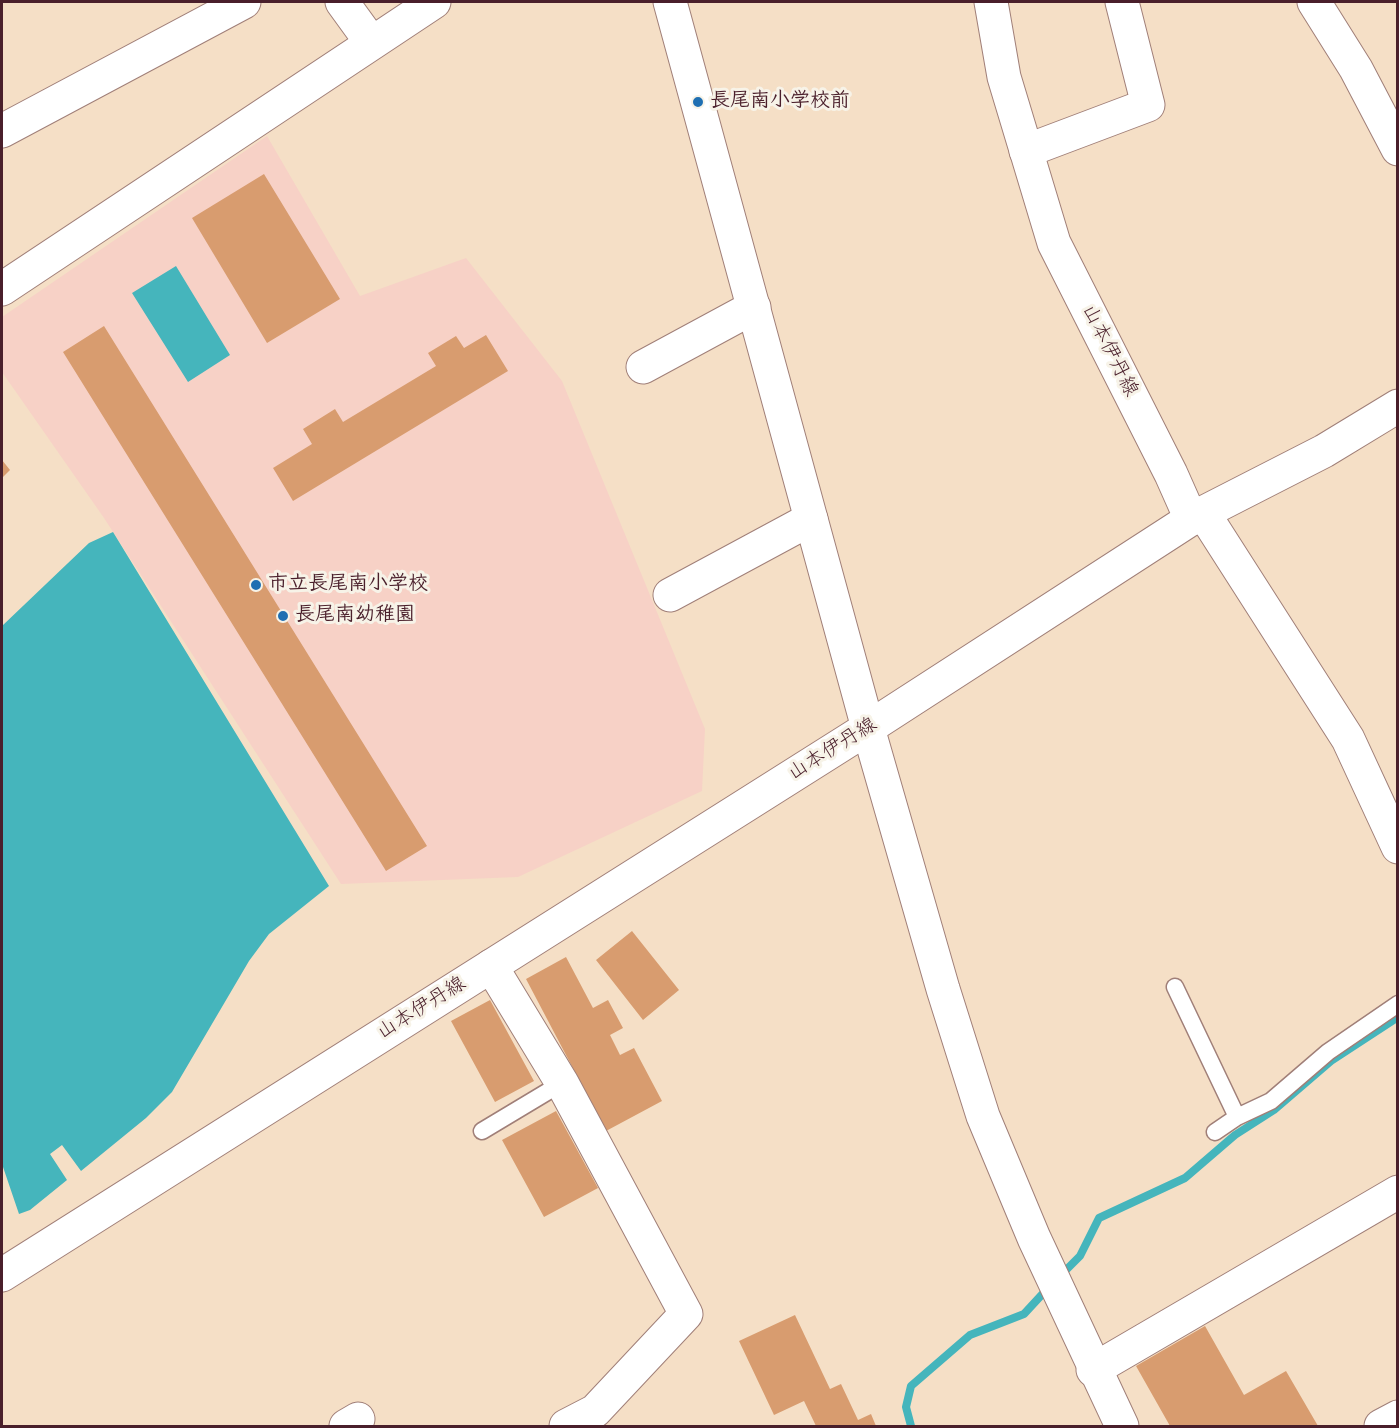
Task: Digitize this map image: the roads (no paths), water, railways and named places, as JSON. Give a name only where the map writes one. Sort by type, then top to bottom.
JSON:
[{"type":"street","points":[[2,131],[244,2]]},
{"type":"street","points":[[342,2],[371,42]]},
{"type":"street","points":[[2,289],[434,2]]},
{"type":"street","points":[[670,2],[868,728],[943,989],[984,1116],[1034,1238],[1093,1370],[1122,1426]]},
{"type":"street","name":"山本伊丹線","points":[[2,1275],[868,728],[1197,517],[1171,474],[1054,243],[1004,77],[991,2]]},
{"type":"street","points":[[1026,151],[1148,105],[1122,2]]},
{"type":"street","points":[[1314,2],[1356,69],[1398,149]]},
{"type":"street","points":[[643,367],[754,307]]},
{"type":"street","points":[[1398,406],[1324,451],[1197,517],[1348,739],[1398,847]]},
{"type":"street","points":[[670,595],[811,519]]},
{"type":"street","points":[[491,966],[562,1083],[686,1314],[595,1411],[566,1426]]},
{"type":"street","points":[[1093,1370],[1398,1192]]},
{"type":"street","points":[[1382,1426],[1398,1417]]},
{"type":"lane","points":[[1174,987],[1237,1117]]},
{"type":"lane","points":[[1215,1132],[1237,1117],[1271,1101],[1328,1052],[1398,1004]]},
{"type":"lane","points":[[482,1131],[562,1083]]},
{"type":"water","points":[[176,266],[230,355],[188,382],[132,293]]},
{"type":"water","points":[[113,532],[329,886],[269,934],[249,961],[172,1092],[146,1118],[81,1171],[62,1145],[50,1154],[67,1180],[30,1210],[19,1214],[2,1164],[2,626],[89,543]]},
{"type":"waterway","points":[[1059,1277],[1080,1256],[1099,1218],[1185,1178],[1235,1135],[1274,1110],[1331,1061],[1398,1017]]},
{"type":"waterway","points":[[911,1426],[906,1407],[911,1386],[970,1335],[1024,1314],[1048,1288]]},
{"type":"place","name":"長尾南小学校前","points":[[698,102]]},
{"type":"place","name":"市立長尾南小学校","points":[[256,585]]},
{"type":"place","name":"長尾南幼稚園","points":[[283,616]]}]
